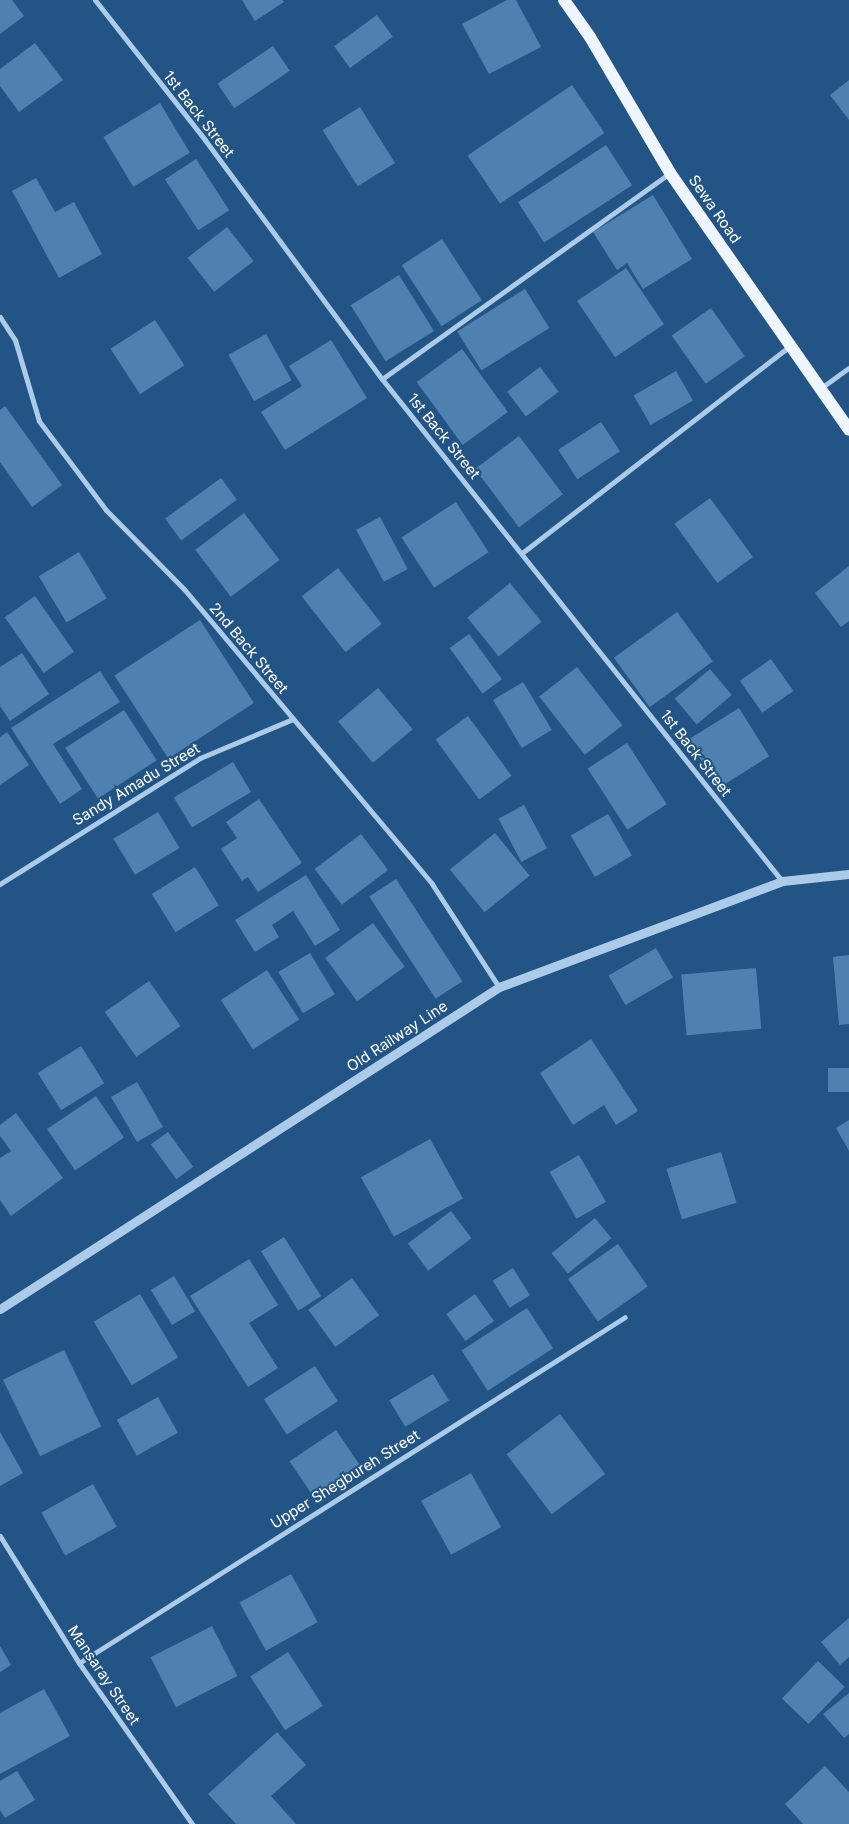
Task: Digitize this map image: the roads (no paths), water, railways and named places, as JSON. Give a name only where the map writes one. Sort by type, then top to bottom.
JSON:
[{"type":"main road","name":"Sewa Road","points":[[564,0],[590,37],[670,172],[818,390],[849,430]]},
{"type":"street","name":"1st Back Street","points":[[95,0],[205,140],[382,379],[782,881]]},
{"type":"street","points":[[382,379],[670,172]]},
{"type":"street","name":"2nd Back Street","points":[[0,317],[15,340],[39,421],[106,510],[184,589],[432,884],[499,987]]},
{"type":"street","points":[[522,553],[790,347]]},
{"type":"street","points":[[818,390],[849,368]]},
{"type":"street","name":"Sandy Amadu Street","points":[[0,884],[200,758],[293,719]]},
{"type":"street","name":"Old Railway Line","points":[[0,1308],[499,987],[782,881],[849,874]]},
{"type":"street","name":"Upper Shegbureh Street","points":[[79,1662],[625,1317]]},
{"type":"street","name":"Mansaray Street","points":[[0,1536],[79,1662],[192,1824]]}]
